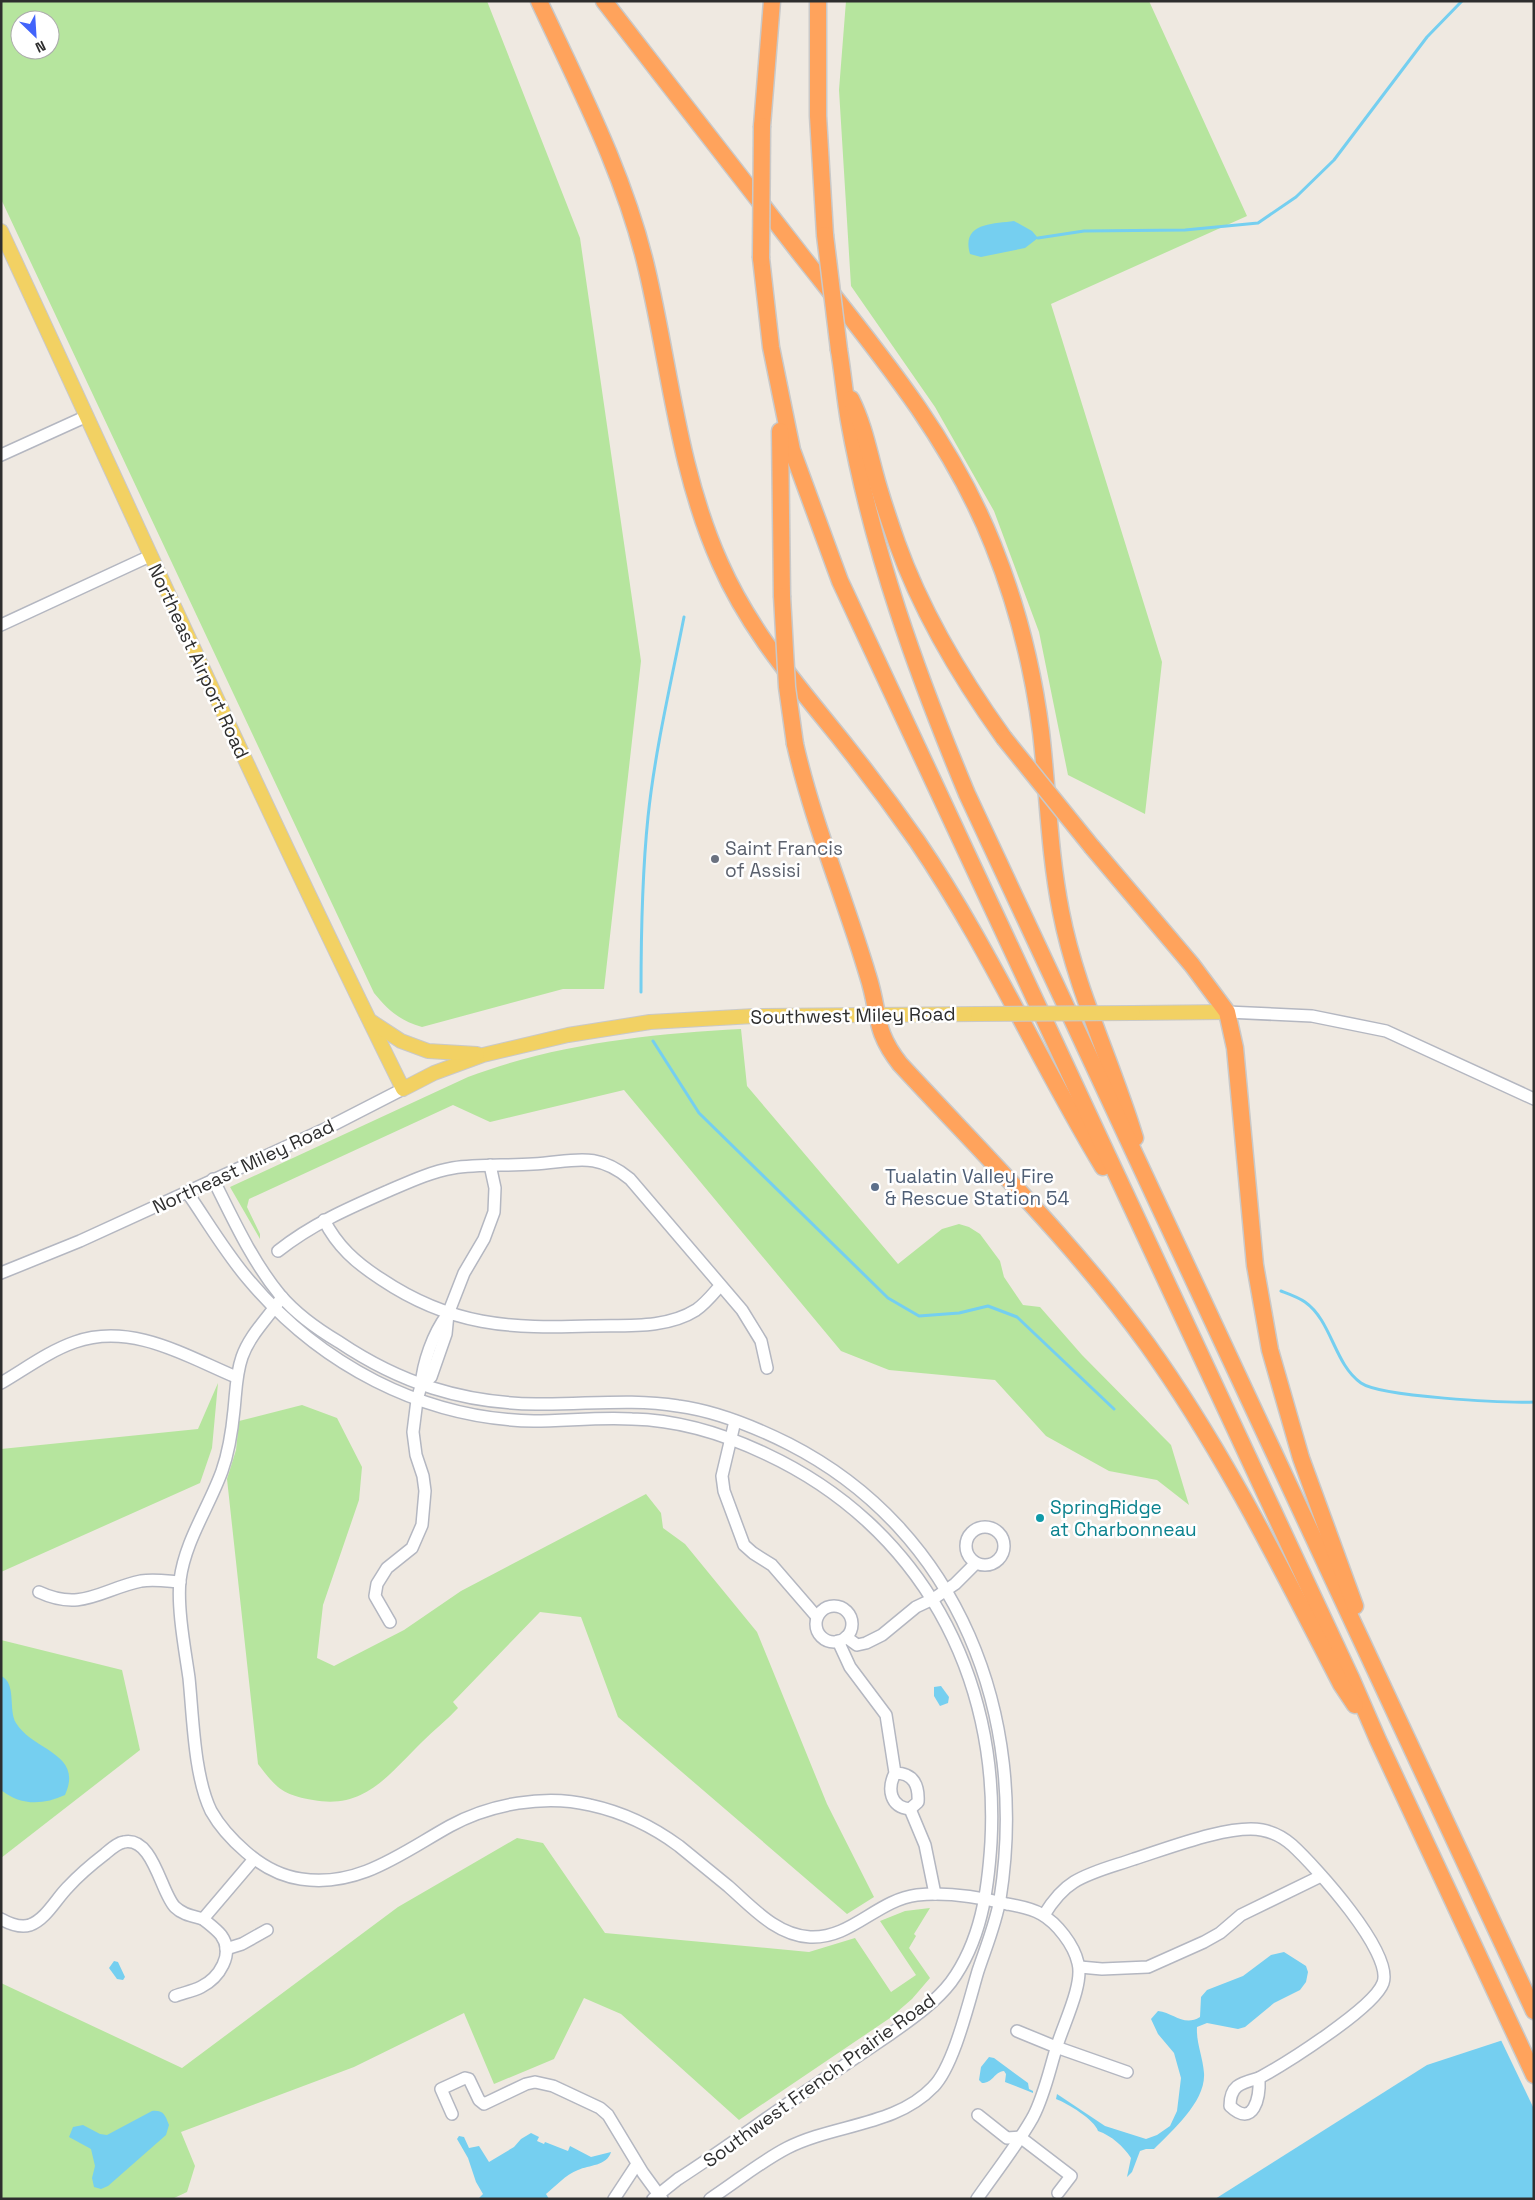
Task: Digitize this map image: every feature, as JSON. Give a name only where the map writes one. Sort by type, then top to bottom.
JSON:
[{"type":"highway","points":[[539,1],[603,140],[630,211],[647,269],[671,397],[690,481],[706,530],[729,582],[763,641],[892,807],[942,879],[1002,984],[1082,1133],[1147,1240]]},
{"type":"highway","points":[[604,1],[905,388],[956,467],[974,502],[1005,577],[1027,653],[1035,693],[1055,879],[1068,944],[1086,1001],[1129,1118],[1153,1195]]},
{"type":"highway","points":[[772,1],[762,126],[761,258],[765,308],[792,450],[840,581],[1348,1671],[1378,1740],[1534,2075]]},
{"type":"highway","points":[[818,1],[818,116],[826,234],[849,421],[883,560],[912,656],[934,715],[987,841],[1534,2010]]},
{"type":"highway","points":[[778,384],[781,463],[782,596],[787,687],[795,744],[816,821],[869,978],[876,1016],[883,1040],[900,1064],[1071,1249],[1119,1307],[1173,1381],[1217,1452],[1254,1518],[1341,1684],[1378,1740]]},
{"type":"highway","points":[[844,384],[862,420],[888,517],[921,599],[961,673],[1004,738],[1192,966],[1227,1012],[1235,1048],[1255,1265],[1270,1350],[1301,1458],[1385,1690]]},
{"type":"main road","name":"Northeast Airport Road","points":[[1,231],[150,556],[403,1089]]},
{"type":"main road","name":"Southwest Miley Road","points":[[483,1055],[551,1039],[650,1022],[740,1017],[1227,1012]]},
{"type":"main road","points":[[370,1021],[401,1041],[428,1051],[483,1055]]},
{"type":"main road","name":"Northeast Miley Road","points":[[403,1089],[434,1073],[483,1055]]},
{"type":"street","points":[[1,456],[87,416]]},
{"type":"street","points":[[1,625],[150,556]]},
{"type":"street","points":[[1227,1012],[1312,1016],[1386,1031],[1534,1099]]},
{"type":"street","name":"Northeast Miley Road","points":[[1,1273],[80,1241],[335,1124],[403,1089]]},
{"type":"street","points":[[278,1251],[300,1233],[324,1220],[426,1175],[451,1168],[540,1164],[585,1159],[612,1167],[630,1179],[742,1310],[755,1330],[765,1353],[767,1368]]},
{"type":"street","points":[[390,1622],[379,1607],[375,1596],[377,1584],[387,1568],[412,1548],[419,1535],[425,1503],[423,1476],[414,1444],[417,1400],[422,1374],[438,1328],[448,1314],[464,1273],[484,1239],[494,1212],[495,1188],[490,1165]]},
{"type":"street","name":"Southwest French Prairie Road","points":[[213,1179],[258,1264],[282,1297],[312,1325],[351,1351],[389,1372],[421,1386],[496,1402],[534,1404],[628,1402],[679,1406],[735,1422],[793,1446],[821,1462],[858,1488],[900,1528],[946,1590],[972,1640],[998,1722],[1004,1758],[1007,1803],[1000,1902],[950,2058],[936,2085],[920,2100],[897,2112],[811,2138],[786,2148],[710,2199]]},
{"type":"street","name":"Southwest French Prairie Road","points":[[187,1192],[243,1273],[274,1308],[310,1341],[336,1360],[373,1380],[417,1400],[470,1414],[508,1420],[564,1421],[618,1418],[696,1427],[773,1457],[819,1483],[856,1511],[905,1559],[933,1599],[958,1647],[978,1706],[986,1742],[992,1811],[986,1899],[971,1946],[961,1967],[948,1986],[934,2000],[874,2045],[658,2197]]},
{"type":"street","points":[[324,1220],[339,1246],[364,1268],[399,1290],[448,1314],[466,1319],[514,1327],[662,1323],[679,1319],[694,1311],[720,1286]]},
{"type":"street","points":[[282,1297],[248,1344],[236,1377],[229,1448],[215,1487],[194,1532],[180,1582],[188,1669],[204,1792],[220,1825],[254,1859],[267,1868],[296,1878],[341,1879],[376,1869],[453,1824],[485,1811],[520,1803],[547,1801],[576,1802],[621,1814],[659,1833],[707,1869],[766,1919],[795,1935],[815,1937],[834,1934],[888,1904],[913,1896],[935,1894],[986,1899],[1032,1910],[1044,1915],[1066,1940],[1080,1967],[1076,1988],[1042,2097],[1034,2116],[977,2199]]},
{"type":"street","points":[[1,1383],[75,1342],[92,1337],[110,1336],[128,1336],[147,1340],[236,1377]]},
{"type":"street","points":[[735,1422],[722,1476],[724,1491],[744,1545],[753,1553],[772,1564],[817,1618],[818,1632],[824,1639],[842,1639],[857,1644],[874,1640],[916,1607],[933,1599],[956,1584],[976,1563]]},
{"type":"street","points":[[39,1592],[69,1599],[88,1599],[138,1582],[156,1580],[180,1582]]},
{"type":"street","points":[[817,1618],[823,1609],[831,1606],[839,1606],[846,1610],[850,1616],[852,1623],[842,1639],[850,1667],[886,1716],[896,1773],[891,1781],[890,1792],[894,1803],[901,1808],[910,1809],[918,1802],[919,1790],[913,1779],[904,1773],[896,1773]]},
{"type":"street","points":[[910,1809],[925,1845],[935,1894]]},
{"type":"street","points":[[1044,1915],[1059,1894],[1080,1878],[1172,1846],[1242,1830],[1262,1830],[1282,1837],[1291,1844],[1320,1876],[1362,1927],[1382,1959],[1385,1971],[1384,1982],[1372,1998],[1359,2010],[1302,2054],[1259,2078]]},
{"type":"street","points":[[1,1918],[19,1926],[28,1926],[37,1922],[68,1887],[93,1863],[114,1846],[122,1842],[131,1841],[139,1845],[154,1863],[174,1906],[184,1914],[203,1919],[222,1936],[226,1948],[225,1960],[215,1977],[200,1987],[174,1996]]},
{"type":"street","points":[[203,1919],[254,1859]]},
{"type":"street","points":[[1080,1967],[1102,1969],[1148,1967],[1204,1942],[1220,1933],[1240,1914],[1320,1876]]},
{"type":"street","points":[[226,1948],[242,1944],[267,1930]]},
{"type":"street","points":[[1017,2031],[1056,2048],[1128,2072]]},
{"type":"street","points":[[452,2114],[440,2089],[465,2078],[470,2079],[479,2100],[484,2104],[526,2084],[544,2083],[600,2108],[608,2115],[658,2197]]},
{"type":"street","points":[[978,2115],[1007,2138],[1020,2137],[1071,2176],[1058,2193]]},
{"type":"street","points":[[614,2199],[637,2164]]},
{"type":"green space","points":[[1,1],[487,1],[580,238],[641,661],[604,989],[563,989],[422,1027],[407,1022],[395,1014],[374,993],[1,199]]},
{"type":"green space","points":[[846,1],[1149,1],[1247,216],[1051,304],[1162,662],[1145,814],[1068,775],[1039,632],[994,511],[935,407],[851,286],[839,90]]},
{"type":"green space","points":[[741,1029],[747,1086],[898,1264],[942,1229],[959,1224],[969,1227],[980,1234],[1000,1261],[1004,1277],[1023,1305],[1040,1307],[1082,1355],[1171,1445],[1189,1505],[1157,1480],[1109,1471],[1046,1436],[995,1380],[889,1370],[841,1351],[624,1090],[490,1122],[453,1105],[249,1199],[247,1207],[260,1234],[260,1239],[230,1187],[468,1077],[501,1066],[534,1056],[603,1043],[672,1034]]},
{"type":"green space","points":[[218,1383],[212,1448],[200,1483],[1,1572],[1,1449],[198,1429]]},
{"type":"green space","points":[[302,1405],[337,1418],[362,1467],[359,1500],[323,1605],[317,1658],[334,1666],[404,1630],[461,1591],[646,1494],[661,1513],[663,1528],[685,1544],[757,1632],[827,1804],[874,1897],[847,1914],[618,1717],[581,1617],[540,1612],[453,1702],[458,1708],[375,1787],[347,1800],[331,1802],[294,1796],[275,1785],[258,1764],[227,1479],[236,1450],[239,1421]]},
{"type":"green space","points":[[1,1640],[122,1670],[140,1750],[1,1858]]},
{"type":"green space","points":[[517,1838],[543,1843],[605,1933],[809,1952],[855,1938],[891,1992],[916,1975],[880,1921],[905,1911],[930,1908],[914,1934],[916,1936],[909,1948],[930,1978],[912,1999],[890,2018],[739,2120],[621,2014],[584,1998],[554,2059],[494,2084],[464,2013],[354,2067],[181,2132],[195,2166],[187,2192],[172,2199],[1,2199],[1,1983],[182,2068],[398,1907]]},
{"type":"water","points":[[1014,221],[1032,231],[1038,238],[1025,248],[981,257],[970,254],[968,244],[970,236],[974,231],[988,225]]},
{"type":"water","points":[[1,1676],[9,1684],[16,1723],[24,1732],[62,1761],[68,1770],[69,1781],[65,1795],[49,1801],[32,1802],[16,1799],[1,1790]]},
{"type":"water","points":[[941,1686],[949,1697],[948,1703],[940,1706],[934,1696],[934,1687]]},
{"type":"water","points":[[1284,1952],[1306,1966],[1308,1972],[1306,1982],[1300,1990],[1274,2003],[1245,2027],[1238,2029],[1207,2023],[1197,2027],[1204,2073],[1200,2094],[1187,2114],[1154,2149],[1140,2151],[1132,2172],[1127,2177],[1131,2158],[1124,2149],[1117,2142],[1098,2131],[1092,2122],[1080,2112],[1056,2099],[1057,2094],[1105,2126],[1146,2139],[1157,2135],[1170,2126],[1177,2111],[1181,2078],[1174,2053],[1158,2034],[1151,2019],[1158,2011],[1189,2021],[1200,2017],[1201,1997],[1207,1990],[1243,1976],[1271,1955]]},
{"type":"water","points":[[114,1961],[118,1962],[125,1977],[123,1980],[117,1979],[109,1968]]},
{"type":"water","points":[[1534,2030],[1534,2199],[1215,2199],[1427,2065]]},
{"type":"water","points":[[989,2057],[994,2058],[1028,2083],[1029,2089],[1033,2093],[1005,2082],[1006,2074],[1004,2071],[998,2073],[986,2083],[982,2083],[979,2080],[981,2067]]},
{"type":"water","points":[[152,2111],[162,2112],[165,2116],[169,2125],[166,2135],[108,2186],[101,2189],[94,2187],[92,2178],[95,2166],[91,2149],[69,2137],[73,2127],[83,2125],[100,2134],[107,2135]]},
{"type":"water","points":[[531,2133],[539,2137],[537,2141],[544,2144],[545,2142],[568,2151],[570,2146],[591,2157],[611,2152],[609,2157],[602,2163],[578,2170],[565,2178],[546,2194],[549,2199],[478,2199],[483,2194],[476,2182],[468,2158],[457,2139],[459,2136],[464,2137],[469,2148],[479,2146],[489,2162],[514,2147],[521,2139]]},
{"type":"pier","points":[[1534,2027],[1534,2109],[1500,2038]]},
{"type":"waterway","points":[[1038,238],[1084,231],[1185,230],[1258,223],[1296,197],[1334,160],[1427,37],[1462,1]]},
{"type":"waterway","points":[[641,992],[642,904],[648,817],[659,742],[684,617]]},
{"type":"waterway","points":[[653,1041],[699,1113],[888,1298],[919,1316],[959,1313],[988,1306],[1017,1317],[1114,1409]]},
{"type":"waterway","points":[[1281,1291],[1302,1300],[1314,1310],[1345,1365],[1361,1383],[1373,1388],[1417,1395],[1472,1400],[1534,1402]]},
{"type":"place","name":"Saint Francis of Assisi","points":[[715,859]]},
{"type":"place","name":"Tualatin Valley Fire & Rescue Station 54","points":[[875,1187]]},
{"type":"place","name":"SpringRidge at Charbonneau","points":[[1040,1518]]}]
